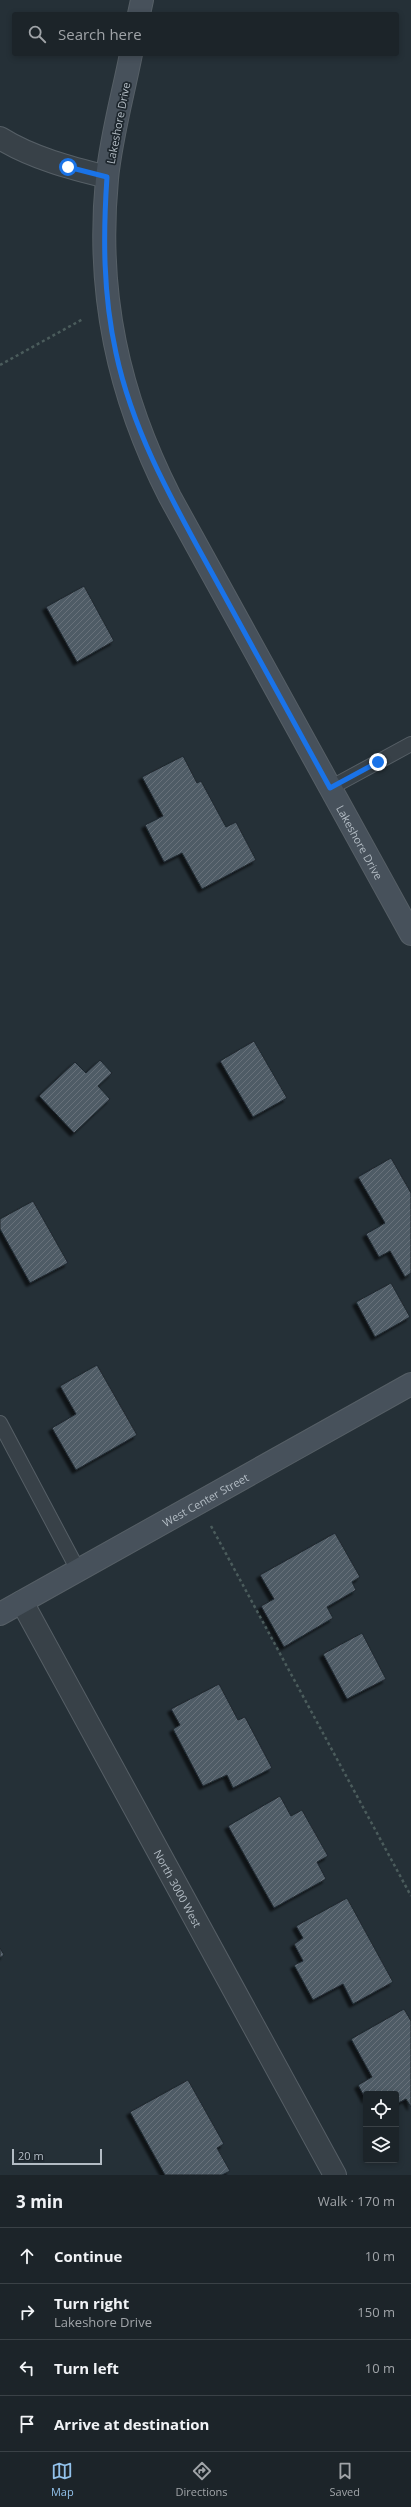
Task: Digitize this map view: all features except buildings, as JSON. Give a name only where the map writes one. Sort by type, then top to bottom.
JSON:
[{"type":"street","points":[[139,12],[142,0]]},
{"type":"street","name":"Lakeshore Drive","points":[[131,56],[107,177],[104,243],[108,306],[116,353],[128,397],[153,463],[411,934]]},
{"type":"street","points":[[0,138],[11,145],[68,167],[107,177]]},
{"type":"street","name":"West Center Street","points":[[0,1614],[411,1384]]},
{"type":"street","name":"North 3000 West","points":[[22,1602],[335,2175]]},
{"type":"lane","points":[[330,788],[411,744]]},
{"type":"lane","points":[[0,1424],[78,1570]]},
{"type":"path","points":[[0,365],[108,306]]},
{"type":"path","points":[[198,1503],[411,1896]]},
{"type":"route","points":[[68,167],[107,177],[104,222],[104,265],[109,313],[116,353],[140,434],[170,497],[330,788],[378,762]]}]
